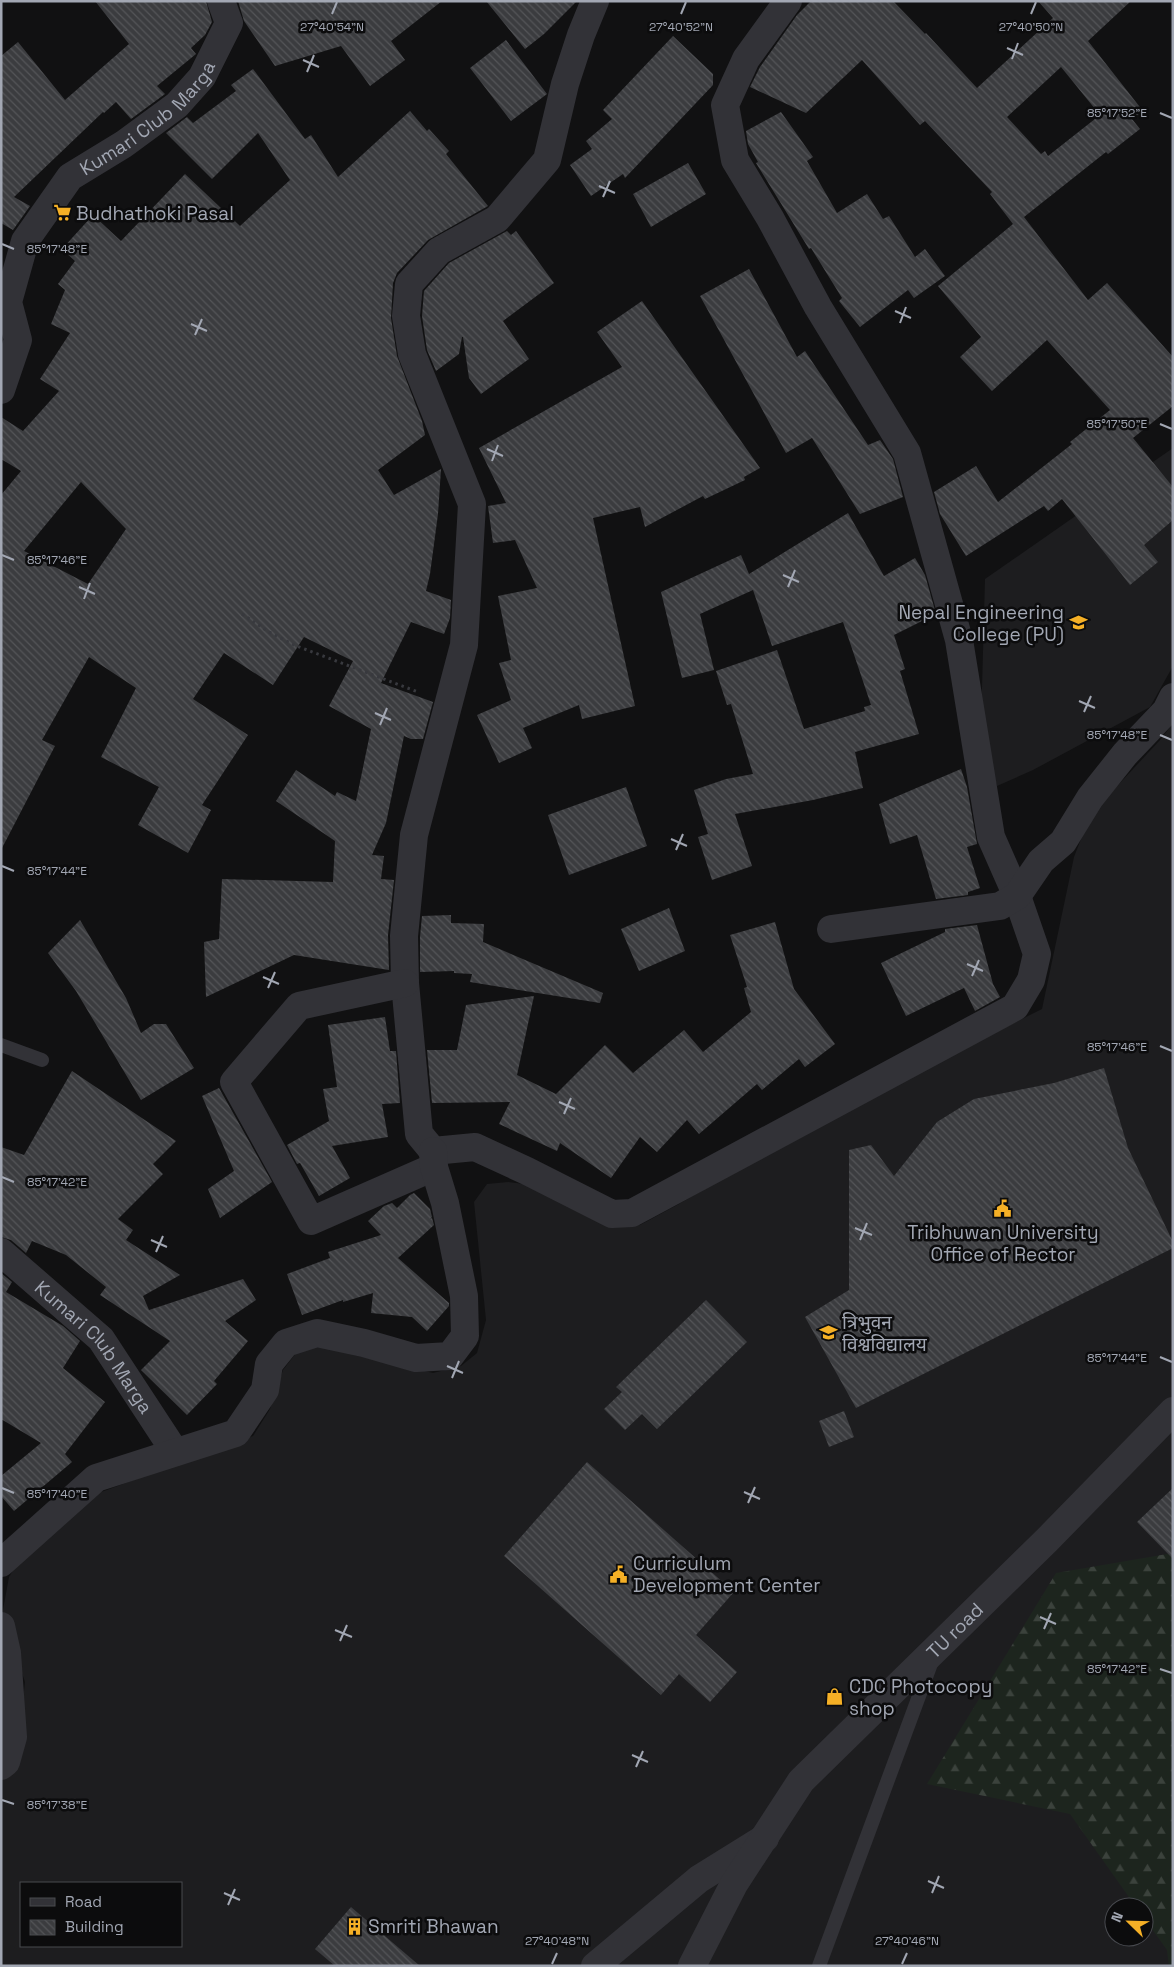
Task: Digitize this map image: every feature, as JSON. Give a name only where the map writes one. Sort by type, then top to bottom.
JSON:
[{"type":"street","name":"Kumari Club Marga","points":[[1,390],[18,340],[8,302],[25,241],[70,177],[124,144],[177,105],[202,77],[229,23],[222,1]]},
{"type":"street","points":[[1,1564],[96,1478],[236,1432],[265,1390],[269,1364],[286,1343],[317,1333],[364,1343],[416,1358],[450,1356],[465,1336],[464,1296],[445,1203],[433,1159],[419,1134],[405,984],[404,936],[414,835],[464,645],[472,504],[412,354],[406,316],[409,284],[439,251],[497,219],[547,160],[565,84],[595,1]]},
{"type":"street","points":[[405,984],[299,1006],[234,1082],[311,1221],[433,1159],[475,1147],[612,1214],[632,1213],[1015,1007],[1031,980],[1037,954],[1017,896],[991,837],[959,640],[907,453],[818,307],[770,218],[735,160],[725,105],[746,59],[788,1]]},
{"type":"street","points":[[831,929],[1000,906],[1017,896],[1041,861],[1063,842],[1090,798],[1125,754],[1166,711],[1173,697]]},
{"type":"street","name":"Kumari Club Marga","points":[[1,1252],[102,1338],[175,1452]]},
{"type":"street","name":"TU road","points":[[692,1966],[734,1884],[802,1781],[874,1707],[937,1649],[1173,1411]]},
{"type":"street","points":[[1,1626],[7,1653],[13,1737],[6,1762],[1,1766]]},
{"type":"street","points":[[595,1966],[699,1879],[765,1838]]},
{"type":"lane","points":[[1,1045],[42,1060]]},
{"type":"lane","points":[[819,1966],[937,1649]]},
{"type":"path","points":[[242,614],[269,632],[294,645],[449,704]]},
{"type":"shaded area","name":"Nepal Engineering College (PU)","points":[[1173,448],[1173,666],[1150,707],[1033,770],[997,786],[981,724],[985,579]]},
{"type":"shaded area","name":"त्रिभुवन विश्वविद्यालय","points":[[1173,723],[1173,1966],[1,1966],[1,1768],[20,1728],[25,1682],[2,1615],[9,1577],[32,1540],[66,1505],[253,1436],[270,1409],[283,1370],[296,1353],[313,1345],[343,1350],[433,1373],[461,1366],[477,1353],[486,1320],[474,1202],[487,1184],[508,1182],[532,1185],[621,1227],[640,1225],[861,1099],[1042,1009],[1074,857],[1086,826],[1106,798],[1161,739]]},
{"type":"green space","points":[[1173,1553],[1173,1966],[1169,1966],[1167,1950],[1154,1932],[1154,1897],[1129,1897],[1070,1814],[927,1784],[1056,1573]]},
{"type":"building","points":[[95,1],[206,1],[212,22],[205,35],[191,48],[196,54],[157,86],[165,94],[131,119],[116,102],[103,112],[14,197],[30,206],[13,230],[1,223],[1,56],[18,42],[65,100],[129,44]]},
{"type":"building","points":[[238,1],[442,1],[391,41],[405,60],[370,86],[341,46],[275,66],[244,21]]},
{"type":"building","points":[[486,1],[577,1],[544,34],[525,49]]},
{"type":"building","points":[[811,1],[893,1],[926,33],[977,88],[1053,18],[1038,1],[1131,1],[1088,41],[1143,111],[1132,119],[1140,129],[1108,154],[1106,152],[1024,217],[1088,300],[1107,283],[1173,357],[1173,406],[1133,438],[1173,487],[1173,520],[1144,545],[1158,562],[1130,585],[1062,499],[1048,511],[1044,506],[966,556],[940,514],[934,492],[976,466],[998,502],[1072,444],[1070,442],[1110,410],[1047,340],[992,391],[960,357],[981,337],[938,286],[1013,224],[990,194],[992,192],[925,121],[920,125],[862,60],[806,113],[750,87],[760,67],[797,15]],"holes":[[[1061,67],[1100,115],[1048,156],[1045,151],[1041,154],[1007,117]]]},
{"type":"building","points":[[673,36],[713,74],[713,85],[625,178],[623,174],[591,196],[570,165],[592,149],[586,141],[612,119],[603,110]]},
{"type":"building","points":[[506,40],[547,94],[511,121],[470,68]]},
{"type":"building","points":[[253,69],[305,139],[311,135],[338,177],[410,111],[427,131],[429,129],[449,151],[446,154],[488,206],[428,240],[397,273],[393,283],[391,318],[397,356],[422,421],[425,435],[378,470],[394,495],[441,469],[438,514],[426,591],[451,600],[450,618],[444,634],[411,622],[381,683],[433,702],[423,739],[411,739],[404,736],[386,823],[372,855],[384,856],[381,879],[394,880],[388,935],[389,970],[294,955],[206,997],[204,942],[219,939],[222,879],[333,882],[335,841],[276,801],[296,770],[335,796],[337,792],[356,801],[371,729],[329,706],[353,661],[304,637],[273,685],[224,653],[193,699],[248,735],[202,805],[211,810],[188,853],[138,825],[159,787],[101,757],[136,688],[89,657],[42,740],[55,746],[1,850],[1,495],[21,471],[1,459],[1,417],[23,431],[59,391],[40,379],[70,333],[51,324],[65,290],[58,284],[75,261],[62,249],[93,215],[121,241],[185,174],[240,226],[290,180],[258,133],[212,179],[166,133],[187,117],[193,123],[236,91],[231,85]],"holes":[[[81,482],[126,529],[88,584],[24,551]]]},
{"type":"building","points":[[781,112],[813,157],[807,161],[837,213],[867,194],[883,219],[889,216],[915,257],[925,249],[945,276],[914,298],[908,290],[860,327],[839,301],[842,298],[811,248],[809,249],[756,163],[758,162],[748,144],[746,131]]},
{"type":"building","points":[[688,163],[706,194],[651,227],[633,194]]},
{"type":"building","points":[[507,231],[511,235],[516,231],[554,283],[503,321],[529,359],[481,394],[469,378],[463,337],[459,354],[436,371],[427,350],[422,316],[424,291],[449,263]]},
{"type":"building","points":[[749,269],[797,357],[805,351],[868,445],[880,440],[893,459],[903,497],[860,514],[812,438],[786,453],[700,296]]},
{"type":"building","points":[[642,301],[760,468],[744,477],[745,480],[705,499],[703,496],[645,527],[640,507],[593,518],[635,706],[582,719],[579,705],[523,728],[532,748],[499,763],[477,715],[511,700],[499,663],[511,660],[498,596],[537,588],[515,540],[493,543],[488,506],[506,503],[479,448],[622,367],[597,332]]},
{"type":"building","points":[[848,513],[884,576],[915,558],[925,575],[936,614],[894,635],[905,669],[900,671],[919,734],[855,752],[863,788],[813,800],[735,814],[752,866],[712,880],[698,837],[708,834],[694,790],[726,779],[753,774],[731,704],[727,705],[716,671],[777,650],[804,729],[865,711],[864,707],[871,705],[843,622],[772,646],[753,590],[700,614],[714,670],[682,678],[661,592],[741,555],[749,574]]},
{"type":"building","points":[[961,769],[967,787],[977,844],[967,847],[980,888],[968,892],[968,895],[936,899],[917,835],[890,844],[879,804]]},
{"type":"building","points":[[626,787],[647,846],[569,875],[548,815]]},
{"type":"building","points":[[669,908],[685,951],[639,971],[621,929]]},
{"type":"building","points":[[451,915],[451,923],[484,924],[483,942],[603,993],[600,1003],[470,982],[472,974],[454,973],[454,971],[420,972],[422,916]]},
{"type":"building","points":[[80,920],[126,998],[141,1033],[154,1024],[166,1024],[194,1068],[141,1100],[76,991],[48,953]]},
{"type":"building","points":[[775,922],[794,989],[835,1044],[805,1067],[799,1059],[762,1090],[757,1084],[699,1134],[687,1120],[657,1152],[640,1137],[611,1178],[560,1143],[557,1151],[499,1124],[510,1102],[432,1103],[427,1050],[457,1050],[466,1005],[534,996],[517,1075],[556,1094],[605,1045],[633,1073],[684,1030],[703,1052],[751,1012],[744,988],[747,987],[730,935]]},
{"type":"building","points":[[977,925],[993,984],[1000,997],[975,1011],[964,988],[906,1016],[881,963],[945,932],[945,929]]},
{"type":"building","points":[[385,1017],[390,1051],[396,1051],[400,1103],[382,1104],[388,1137],[332,1146],[350,1178],[319,1196],[300,1163],[297,1164],[287,1145],[329,1121],[323,1089],[337,1087],[328,1025]]},
{"type":"building","name":"Tribhuwan University Office of Rector","points":[[1104,1068],[1128,1148],[1173,1242],[1173,1248],[856,1408],[805,1317],[849,1290],[849,1150],[871,1145],[894,1176],[937,1122],[974,1099],[1054,1083]]},
{"type":"building","points":[[72,1071],[176,1141],[153,1164],[163,1174],[118,1219],[133,1230],[126,1240],[180,1275],[143,1296],[149,1310],[243,1279],[256,1300],[225,1321],[248,1341],[214,1381],[217,1384],[187,1415],[141,1370],[170,1341],[100,1295],[106,1287],[66,1255],[32,1241],[26,1253],[11,1240],[1,1237],[1,1147],[24,1155]]},
{"type":"building","points":[[219,1088],[272,1182],[220,1218],[208,1189],[234,1171],[202,1096]]},
{"type":"building","points":[[414,1193],[430,1209],[432,1217],[430,1219],[432,1218],[434,1225],[398,1258],[449,1303],[449,1306],[427,1331],[412,1317],[371,1313],[373,1293],[343,1302],[343,1300],[302,1315],[287,1274],[330,1258],[328,1252],[381,1235],[368,1221],[384,1206],[392,1203],[397,1208]]},
{"type":"building","points":[[1,1273],[12,1282],[6,1292],[63,1326],[80,1341],[63,1368],[105,1402],[65,1454],[72,1462],[14,1511],[1,1496],[1,1476],[41,1443],[1,1419]]},
{"type":"building","points":[[706,1300],[747,1342],[657,1429],[642,1414],[625,1430],[604,1409],[622,1392],[616,1387]]},
{"type":"building","points":[[844,1411],[854,1437],[829,1447],[819,1421]]},
{"type":"building","name":"Curriculum Development Center","points":[[587,1462],[734,1592],[696,1635],[737,1672],[710,1702],[679,1674],[661,1695],[504,1556]]},
{"type":"building","points":[[1173,1488],[1173,1559],[1137,1522]]},
{"type":"building","name":"Smriti Bhawan","points":[[351,1907],[420,1966],[335,1966],[315,1949]]},
{"type":"place","name":"Budhathoki Pasal","points":[[62,213]]},
{"type":"place","name":"Nepal Engineering College (PU)","points":[[1078,623]]},
{"type":"place","name":"Tribhuwan University Office of Rector","points":[[1003,1209]]},
{"type":"place","name":"त्रिभुवन विश्वविद्यालय","points":[[828,1333]]},
{"type":"place","name":"Curriculum Development Center","points":[[619,1574]]},
{"type":"place","name":"CDC Photocopy shop","points":[[835,1697]]},
{"type":"place","name":"Smriti Bhawan","points":[[354,1926]]}]
